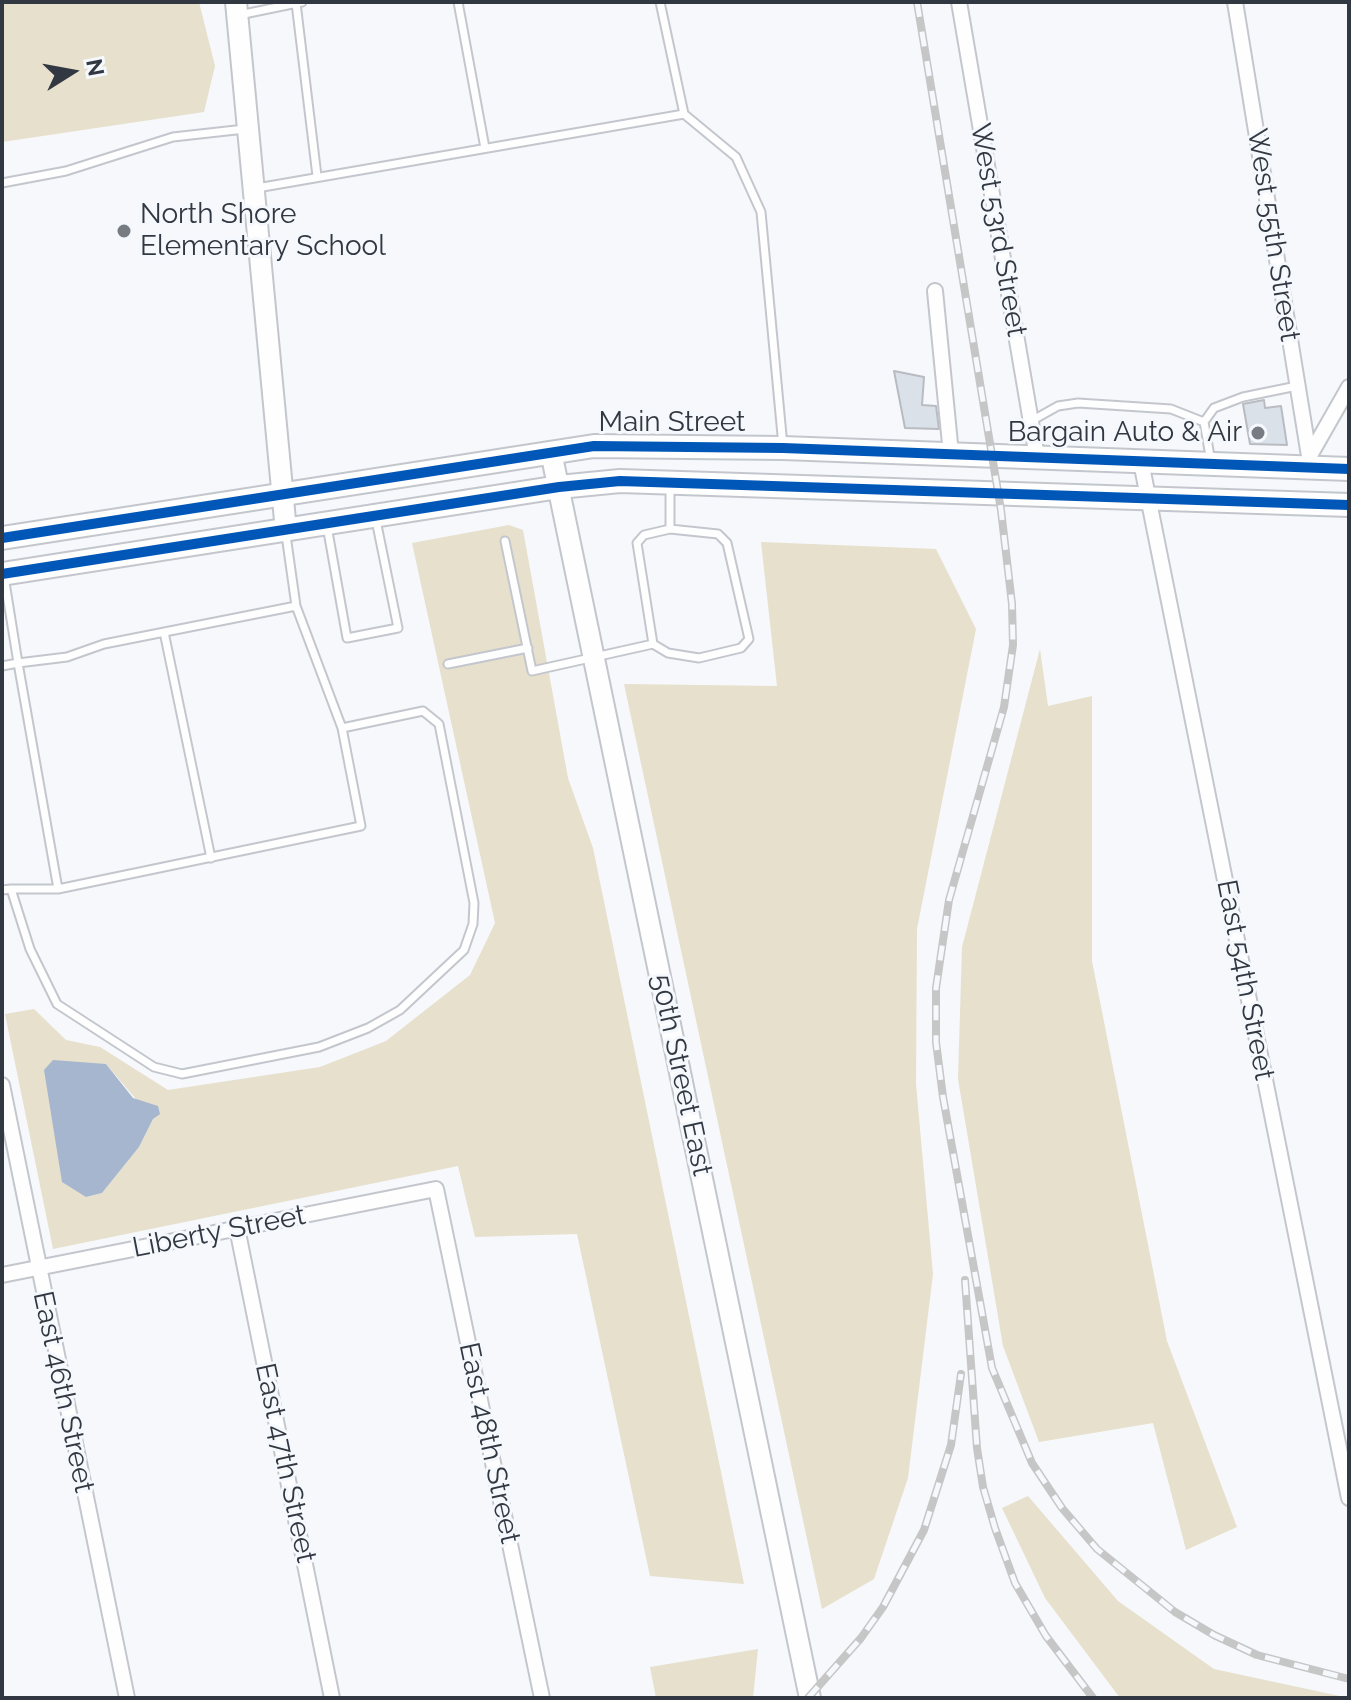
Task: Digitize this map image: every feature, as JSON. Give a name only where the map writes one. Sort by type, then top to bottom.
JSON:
[{"type":"main road","name":"Main Street","points":[[2,538],[551,452],[639,445],[1211,464],[1310,462],[1349,469]]},
{"type":"main road","name":"Main Street","points":[[3,574],[559,487],[670,480],[1349,505]]},
{"type":"street","name":"West 53rd Street","points":[[959,2],[1037,457]]},
{"type":"street","name":"West 55th Street","points":[[1235,2],[1310,462]]},
{"type":"street","points":[[236,9],[286,531]]},
{"type":"street","points":[[935,291],[951,454]]},
{"type":"street","points":[[1310,462],[1344,406],[1349,387]]},
{"type":"street","name":"50th Street East","points":[[551,452],[810,1698]]},
{"type":"street","name":"East 54th Street","points":[[1141,462],[1349,1498]]},
{"type":"street","name":"East 46th Street","points":[[2,1085],[127,1698]]},
{"type":"street","name":"Liberty Street","points":[[2,1275],[436,1189]]},
{"type":"street","name":"East 48th Street","points":[[436,1189],[542,1698]]},
{"type":"street","name":"East 47th Street","points":[[237,1228],[332,1698]]},
{"type":"lane","points":[[458,2],[485,148]]},
{"type":"lane","points":[[660,2],[684,114],[736,157],[761,212],[783,448]]},
{"type":"lane","points":[[236,9],[299,3],[317,176]]},
{"type":"lane","points":[[253,188],[684,114]]},
{"type":"lane","points":[[2,183],[66,171],[173,137],[247,129]]},
{"type":"lane","points":[[1211,464],[1204,422],[1214,408],[1243,397],[1297,386]]},
{"type":"lane","points":[[1031,422],[1058,406],[1078,403],[1171,409],[1204,422]]},
{"type":"lane","points":[[670,480],[670,529]]},
{"type":"lane","points":[[327,524],[347,638],[398,628],[375,516]]},
{"type":"lane","points":[[505,541],[532,671],[653,644],[668,653],[699,658],[741,648],[749,639],[727,543],[718,534],[670,529],[644,535],[637,543],[653,644]]},
{"type":"lane","points":[[286,531],[296,606],[342,728],[361,826],[58,889],[6,889],[57,1004],[154,1067],[182,1074],[319,1047],[368,1028],[400,1010],[464,950],[473,924],[474,903],[439,724],[433,716],[423,711],[342,728]]},
{"type":"lane","points":[[3,574],[58,889]]},
{"type":"lane","points":[[2,666],[67,657],[104,644],[296,606]]},
{"type":"lane","points":[[164,632],[211,858]]},
{"type":"lane","points":[[448,664],[528,648]]},
{"type":"shaded area","points":[[2,2],[199,2],[215,66],[204,112],[2,142]]},
{"type":"shaded area","points":[[509,525],[523,530],[568,778],[593,848],[744,1584],[650,1576],[577,1234],[475,1237],[458,1166],[53,1249],[5,1014],[34,1009],[66,1040],[100,1047],[168,1090],[320,1067],[386,1041],[470,975],[495,923],[412,543]],"holes":[[[106,1064],[153,1119],[139,1147],[102,1193],[86,1197]]]},
{"type":"shaded area","points":[[761,542],[936,549],[976,629],[917,929],[916,1084],[933,1274],[908,1478],[874,1579],[822,1609],[624,684],[777,686]]},
{"type":"shaded area","points":[[1040,649],[1048,706],[1092,696],[1092,961],[1167,1341],[1237,1527],[1186,1550],[1153,1423],[1039,1442],[1003,1346],[958,1079],[962,947]]},
{"type":"shaded area","points":[[1028,1496],[1118,1601],[1214,1669],[1349,1698],[1120,1698],[1045,1598],[1002,1508]]},
{"type":"shaded area","points":[[758,1649],[753,1698],[656,1698],[650,1667]]},
{"type":"water","points":[[53,1060],[106,1064],[133,1098],[158,1106],[160,1114],[153,1119],[139,1147],[102,1193],[86,1197],[62,1182],[44,1070]]},
{"type":"building","points":[[894,371],[924,377],[922,405],[936,406],[939,429],[905,428]]},
{"type":"building","points":[[1264,400],[1265,408],[1281,406],[1287,445],[1250,444],[1243,404]]},
{"type":"railway","points":[[917,2],[1001,510],[1012,604],[1013,645],[1004,707],[949,900],[936,988],[936,1042],[943,1097],[992,1368],[1032,1463],[1062,1508],[1097,1549],[1175,1612],[1214,1635],[1257,1655],[1349,1679]]},
{"type":"railway","points":[[965,1280],[977,1448],[983,1487],[995,1528],[1015,1583],[1046,1636],[1093,1698]]},
{"type":"railway","points":[[808,1698],[861,1638],[883,1607],[924,1530],[951,1445],[961,1374]]},
{"type":"cycle path","points":[[2,538],[594,446],[783,448],[1349,469]]},
{"type":"cycle path","points":[[2,574],[559,487],[620,481],[1349,505]]},
{"type":"place","name":"North Shore Elementary School","points":[[124,231]]},
{"type":"place","name":"Bargain Auto & Air","points":[[1258,433]]}]
